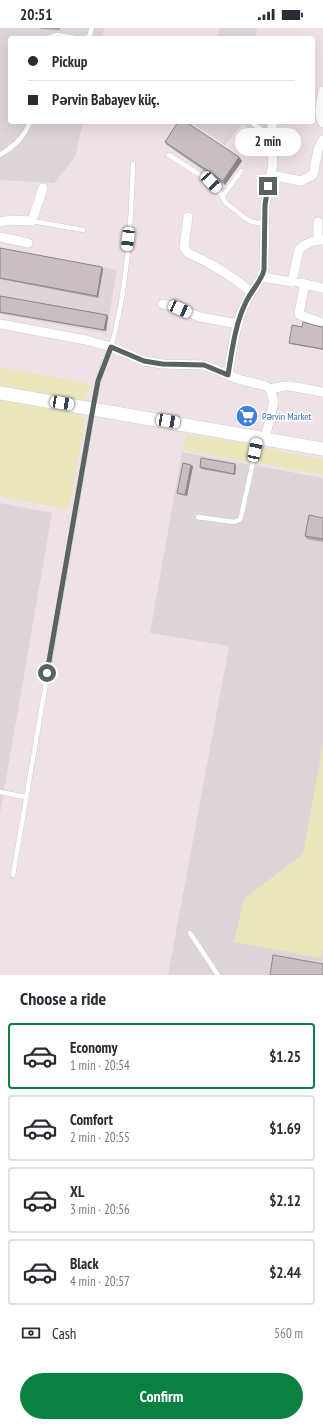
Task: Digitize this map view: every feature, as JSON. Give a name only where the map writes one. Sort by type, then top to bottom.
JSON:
[{"type":"main road","points":[[0,393],[323,449]]},
{"type":"street","points":[[323,91],[319,116],[323,123]]},
{"type":"street","points":[[228,375],[238,324],[246,301],[262,277],[265,259],[266,196],[271,175],[273,156],[271,140],[273,124]]},
{"type":"street","points":[[255,136],[271,140]]},
{"type":"street","points":[[271,175],[301,181],[313,175],[318,149],[323,140]]},
{"type":"street","points":[[0,222],[11,220],[32,221],[43,188]]},
{"type":"street","points":[[188,216],[184,247],[185,251],[220,268],[251,292]]},
{"type":"street","points":[[292,282],[300,250],[303,246],[320,240],[318,222]]},
{"type":"street","points":[[0,237],[28,243]]},
{"type":"street","points":[[262,277],[323,288]]},
{"type":"street","points":[[305,284],[299,312],[300,315],[320,322]]},
{"type":"street","points":[[163,304],[200,317],[238,324]]},
{"type":"street","points":[[0,324],[86,340],[111,347],[144,361],[162,364],[204,365],[238,379],[266,386],[270,389],[274,402],[262,438]]},
{"type":"street","points":[[270,389],[290,386],[322,392]]},
{"type":"lane","points":[[0,155],[12,148],[21,140],[29,124]]},
{"type":"lane","points":[[253,124],[271,140]]},
{"type":"lane","points":[[169,155],[211,182],[219,191],[226,203],[245,218],[252,222],[265,224]]},
{"type":"lane","points":[[13,875],[98,381],[111,347],[123,285],[132,208],[133,164]]},
{"type":"lane","points":[[222,197],[241,171]]},
{"type":"lane","points":[[32,221],[83,230]]},
{"type":"lane","points":[[198,517],[234,522],[239,520],[262,438]]},
{"type":"lane","points":[[0,792],[26,797]]},
{"type":"lane","points":[[190,933],[218,975]]},
{"type":"shaded area","points":[[0,28],[104,28],[102,36],[8,36],[8,124],[83,124],[75,157],[54,183],[0,180]]},
{"type":"shaded area","points":[[220,28],[257,28],[255,36],[218,36]]},
{"type":"shaded area","points":[[194,124],[242,124],[225,145]]},
{"type":"shaded area","points":[[242,124],[270,124],[265,139]]},
{"type":"shaded area","points":[[0,248],[117,270],[106,333],[0,314]]},
{"type":"shaded area","points":[[0,367],[91,384],[85,401],[0,387]]},
{"type":"shaded area","points":[[0,400],[79,413],[85,420],[69,509],[0,497]]},
{"type":"shaded area","points":[[186,434],[250,444],[248,462],[182,450]]},
{"type":"shaded area","points":[[263,448],[323,459],[323,475],[257,463]]},
{"type":"shaded area","points":[[182,452],[323,478],[323,975],[168,975],[229,646],[150,633]]},
{"type":"shaded area","points":[[0,503],[52,513],[0,814]]},
{"type":"shaded area","points":[[323,744],[323,947],[321,958],[234,942],[244,899],[303,854]]},
{"type":"building","points":[[177,124],[189,124],[239,157],[223,181],[165,142]]},
{"type":"building","points":[[0,248],[102,267],[97,296],[0,278]]},
{"type":"building","points":[[0,296],[107,315],[104,330],[0,312]]},
{"type":"building","points":[[303,322],[323,327],[323,349],[289,343],[292,325],[302,327]]},
{"type":"building","points":[[241,409],[256,411],[254,420],[239,417]]},
{"type":"building","points":[[201,458],[235,464],[234,474],[200,467]]},
{"type":"building","points":[[183,463],[191,465],[185,495],[177,493]]},
{"type":"building","points":[[309,515],[323,518],[323,539],[305,536]]},
{"type":"building","points":[[273,955],[323,964],[323,975],[270,975]]},
{"type":"place","name":"Pərvin Market","points":[[247,416]]},
{"type":"route","points":[[47,673],[98,381],[105,360],[111,347],[144,361],[162,364],[204,365],[228,375],[240,316],[246,301],[262,277],[264,270],[265,205],[268,186]]}]
